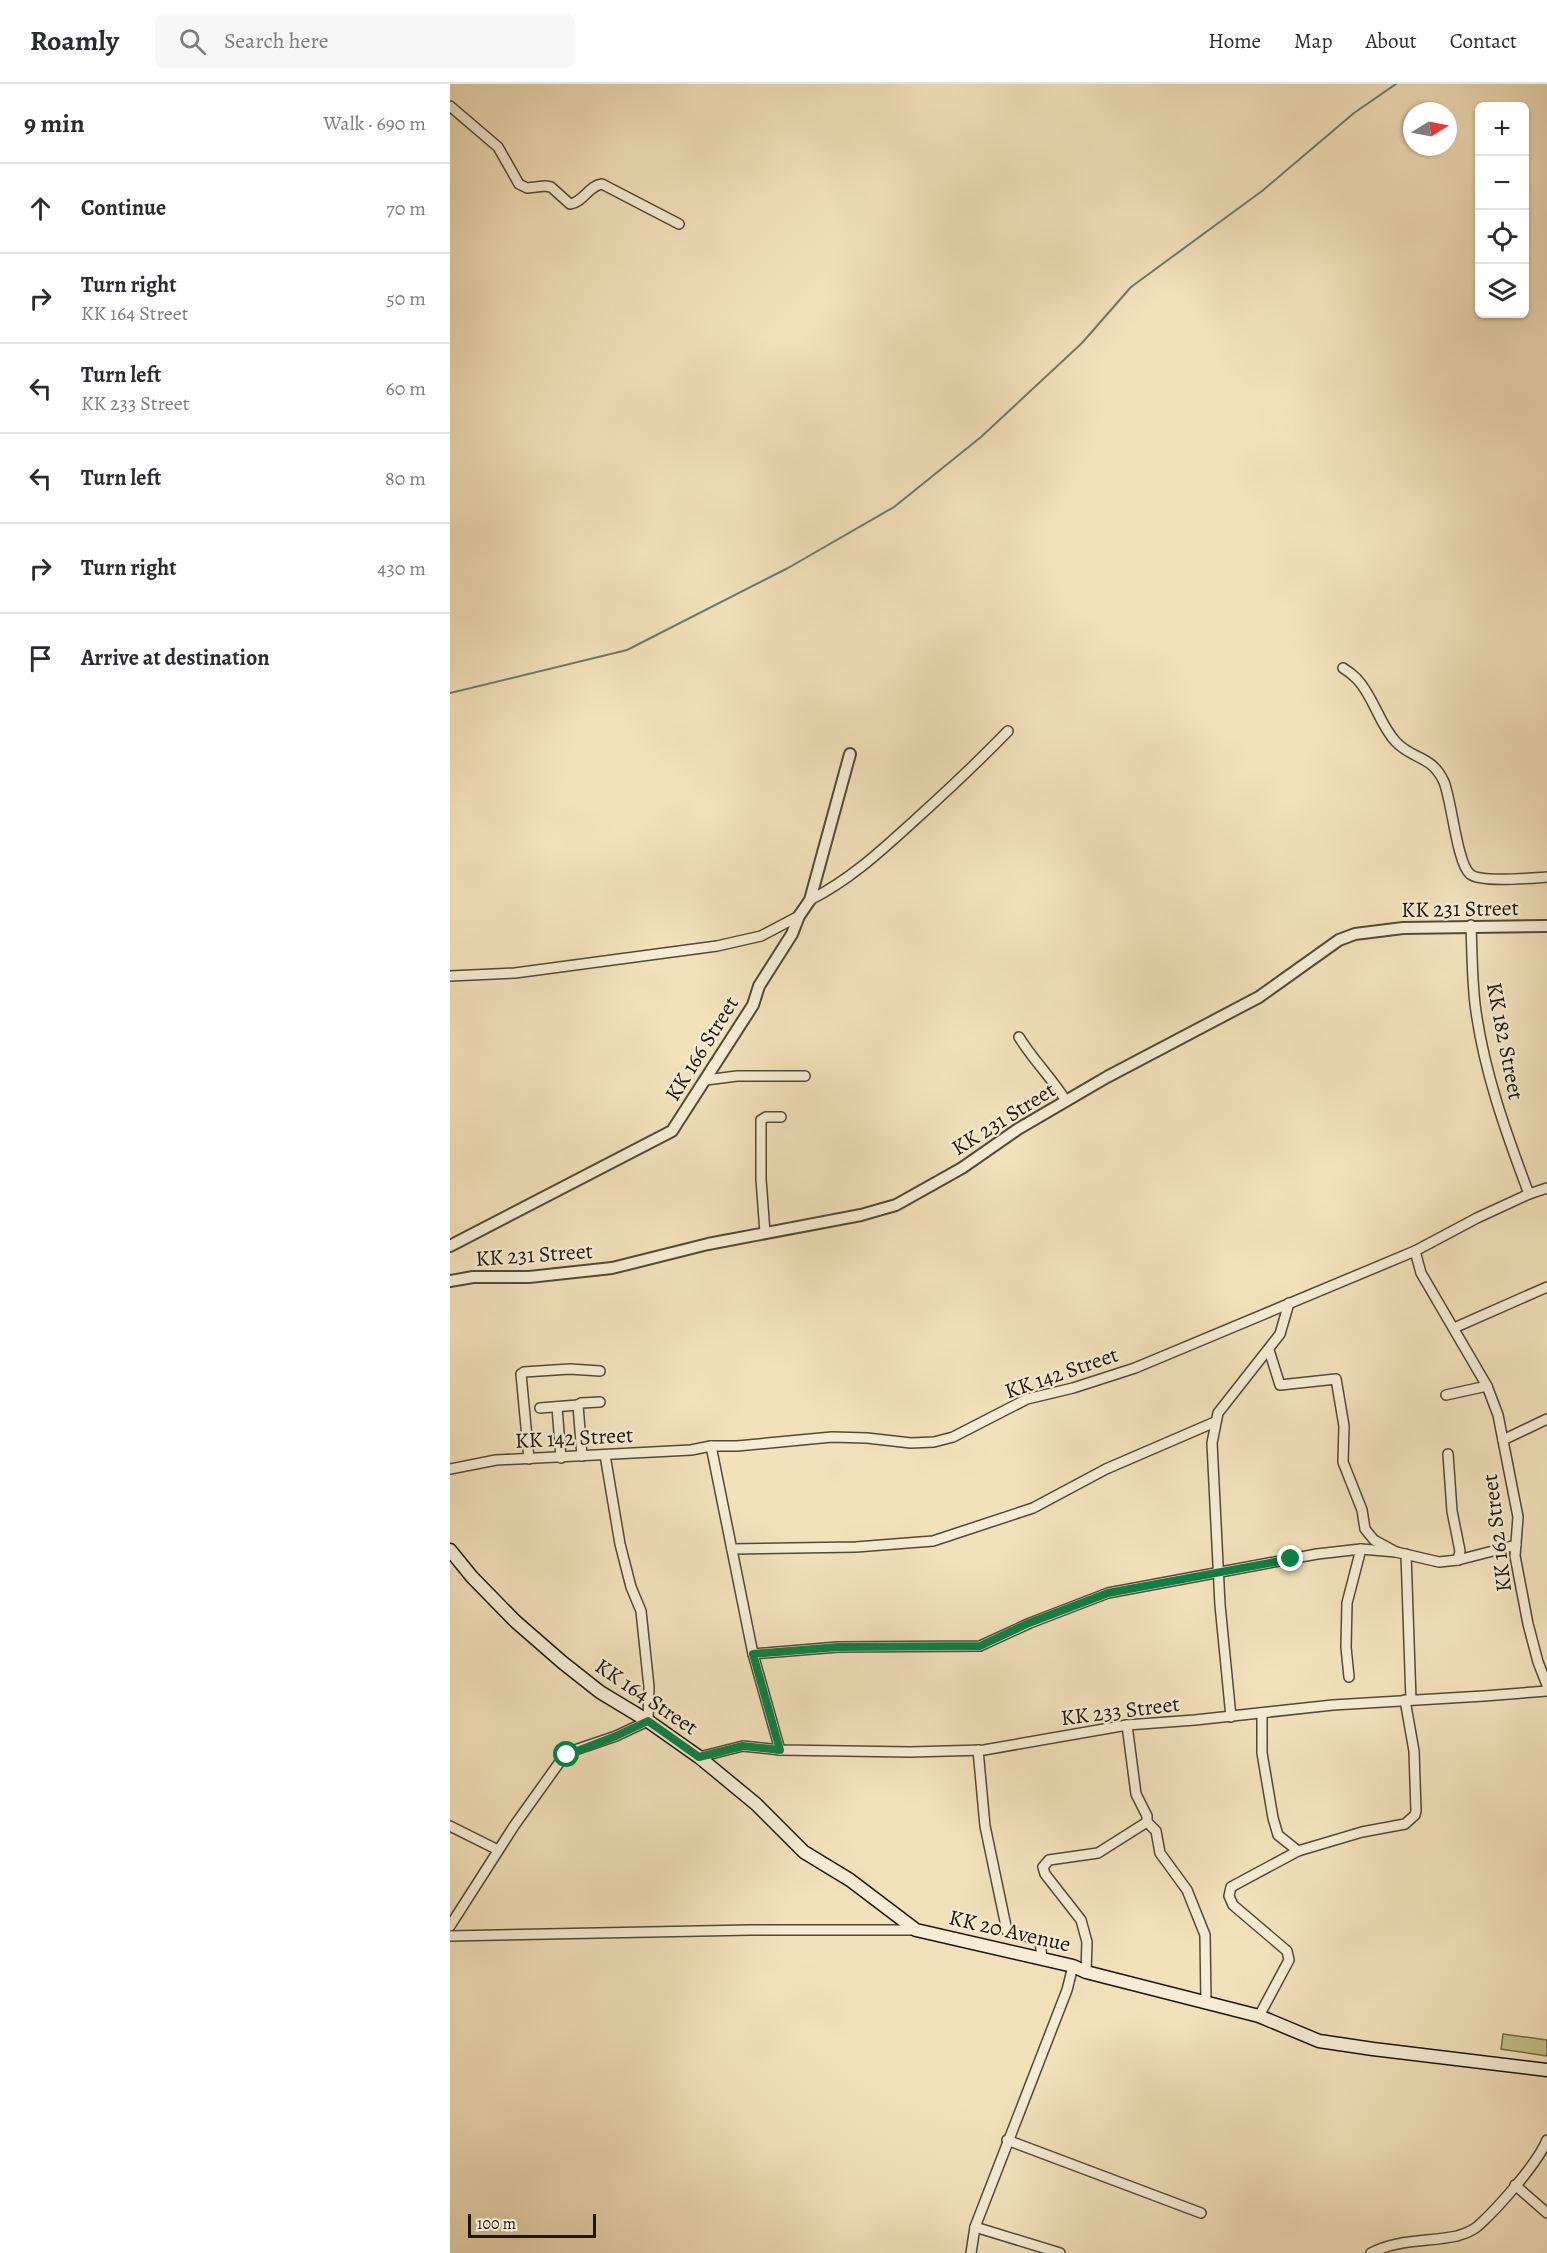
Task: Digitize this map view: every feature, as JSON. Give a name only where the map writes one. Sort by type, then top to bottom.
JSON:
[{"type":"main road","name":"KK 164 Street","points":[[450,1550],[515,1622],[546,1649],[600,1692],[648,1721],[699,1757],[756,1804],[804,1851],[850,1880],[916,1930]]},
{"type":"main road","name":"KK 20 Avenue","points":[[916,1930],[1072,1966],[1086,1972],[1259,2016],[1320,2041],[1547,2070]]},
{"type":"street","points":[[450,106],[498,147],[519,184],[527,188],[551,187],[570,204],[578,201],[593,186],[602,184],[679,224]]},
{"type":"street","points":[[1343,668],[1359,681],[1385,728],[1398,744],[1434,764],[1447,792],[1461,856],[1468,873],[1474,877],[1495,879],[1547,878]]},
{"type":"street","points":[[810,900],[830,890],[869,862],[1008,731]]},
{"type":"street","name":"KK 166 Street","points":[[450,1246],[672,1131],[753,1005],[759,986],[792,934],[799,916],[810,900],[850,754]]},
{"type":"street","points":[[450,976],[515,973],[717,946],[761,936],[799,916]]},
{"type":"street","name":"KK 231 Street","points":[[450,1281],[473,1277],[530,1276],[612,1268],[708,1244],[861,1215],[896,1205],[962,1168],[1018,1129],[1107,1077],[1259,997],[1339,939],[1355,934],[1403,928],[1471,925],[1547,926]]},
{"type":"street","name":"KK 182 Street","points":[[1471,925],[1475,1004],[1487,1068],[1504,1128],[1529,1194]]},
{"type":"street","points":[[1019,1037],[1066,1101]]},
{"type":"street","points":[[706,1080],[737,1076],[805,1076]]},
{"type":"street","points":[[765,1233],[762,1200],[761,1120],[766,1117],[781,1117]]},
{"type":"street","name":"KK 142 Street","points":[[450,1469],[496,1460],[691,1450],[711,1446],[737,1446],[832,1437],[911,1443],[934,1442],[953,1437],[1027,1400],[1135,1368],[1415,1251],[1529,1194],[1547,1188]]},
{"type":"street","name":"KK 162 Street","points":[[1415,1251],[1421,1273],[1487,1386],[1498,1415],[1518,1517],[1516,1568],[1538,1662],[1547,1684]]},
{"type":"street","points":[[1454,1328],[1547,1287]]},
{"type":"street","points":[[1231,1717],[1219,1571],[1212,1443],[1218,1413],[1280,1334],[1289,1304]]},
{"type":"street","points":[[1269,1350],[1280,1385],[1336,1379],[1344,1426],[1343,1462],[1362,1510],[1365,1529],[1374,1540],[1401,1553]]},
{"type":"street","points":[[529,1459],[521,1374],[570,1369],[600,1371]]},
{"type":"street","points":[[1446,1395],[1487,1386]]},
{"type":"street","points":[[540,1408],[600,1402]]},
{"type":"street","points":[[578,1405],[582,1456]]},
{"type":"street","points":[[557,1407],[561,1458]]},
{"type":"street","points":[[1503,1440],[1547,1419]]},
{"type":"street","points":[[732,1549],[856,1547],[933,1541],[1033,1508],[1106,1469],[1215,1422]]},
{"type":"street","points":[[711,1446],[753,1654],[780,1750]]},
{"type":"street","points":[[1448,1454],[1450,1492],[1460,1551],[1458,1560]]},
{"type":"street","points":[[450,1926],[535,1795],[567,1755],[648,1721],[649,1687],[641,1611],[631,1587],[620,1544],[605,1455]]},
{"type":"street","points":[[753,1654],[838,1647],[980,1646],[1029,1623],[1108,1593],[1219,1571],[1361,1549],[1401,1553],[1439,1562],[1458,1560],[1516,1545]]},
{"type":"street","points":[[1349,1677],[1346,1647],[1347,1603],[1361,1549]]},
{"type":"street","points":[[1259,2016],[1289,1960],[1287,1951],[1233,1905],[1229,1896],[1232,1887],[1298,1851],[1362,1832],[1406,1824],[1415,1815],[1414,1751],[1408,1700],[1401,1553]]},
{"type":"street","name":"KK 233 Street","points":[[699,1757],[743,1746],[780,1750],[910,1752],[978,1750],[1127,1725],[1231,1717],[1333,1705],[1547,1690]]},
{"type":"street","points":[[1262,1713],[1262,1753],[1273,1818],[1278,1835],[1298,1851]]},
{"type":"street","points":[[1127,1725],[1136,1794],[1147,1816],[1147,1822],[1156,1831],[1160,1853],[1186,1890],[1205,1935],[1206,2003]]},
{"type":"street","points":[[978,1750],[985,1826],[1007,1931],[1040,1940],[1042,1959]]},
{"type":"street","points":[[1086,1972],[1087,1942],[1081,1920],[1045,1874],[1043,1867],[1049,1860],[1098,1853],[1147,1822]]},
{"type":"street","points":[[450,1826],[498,1850]]},
{"type":"street","name":"KK 20 Avenue","points":[[450,1936],[751,1930],[916,1930]]},
{"type":"street","points":[[971,2253],[975,2227],[1067,1990],[1072,1966]]},
{"type":"street","points":[[1007,2140],[1201,2213]]},
{"type":"street","points":[[1371,2253],[1404,2243],[1440,2239],[1469,2232],[1515,2185],[1539,2156],[1547,2140]]},
{"type":"street","points":[[1515,2185],[1547,2213]]},
{"type":"street","points":[[975,2227],[1060,2253]]},
{"type":"shaded area","points":[[1503,2034],[1547,2040],[1547,2056],[1501,2049]]},
{"type":"waterway","points":[[450,693],[627,650],[788,568],[894,507],[981,437],[1082,343],[1131,287],[1262,191],[1354,113],[1396,84]]},
{"type":"route","points":[[567,1755],[648,1721],[699,1757],[743,1746],[780,1750],[753,1654],[838,1647],[980,1646],[1029,1623],[1108,1593],[1291,1559]]}]
